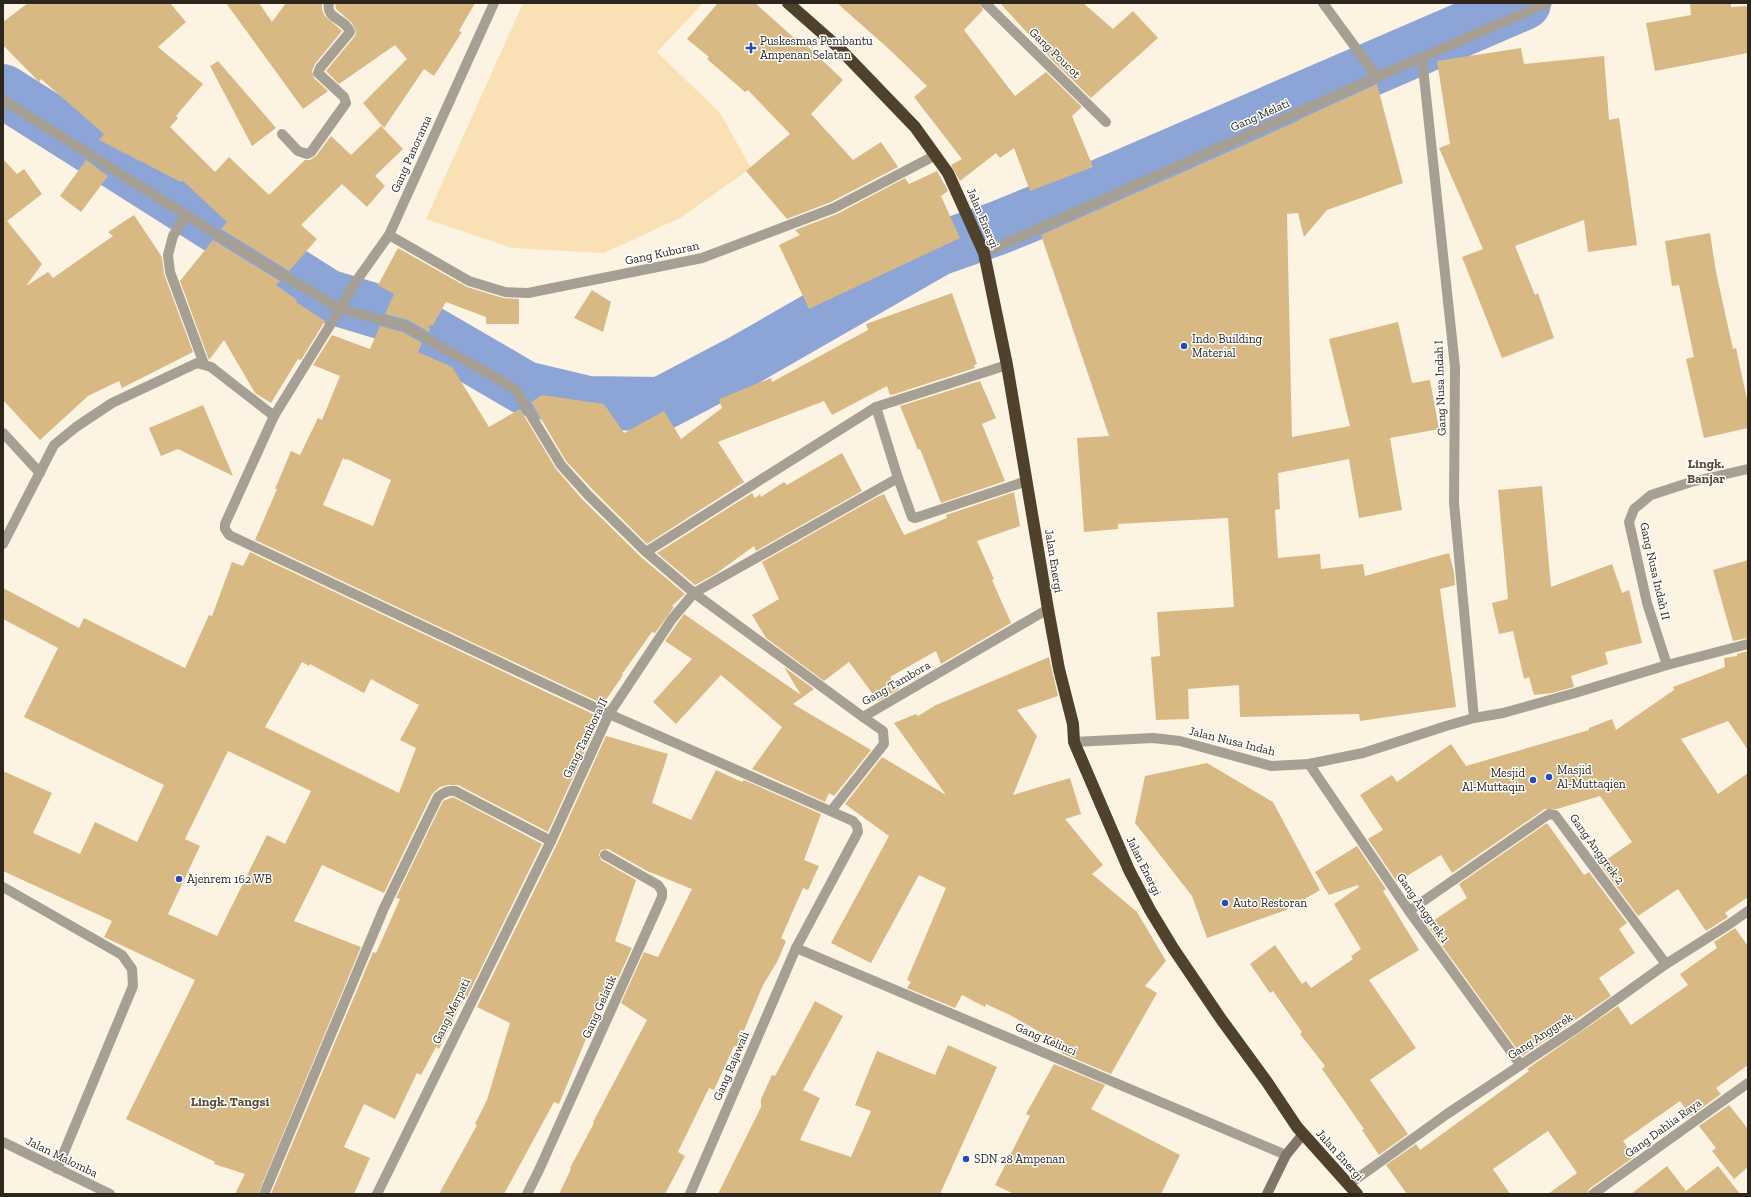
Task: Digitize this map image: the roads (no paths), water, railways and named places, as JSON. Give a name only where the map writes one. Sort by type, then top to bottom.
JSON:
[{"type":"highway","name":"Jalan Energi","points":[[788,3],[838,46],[915,127],[934,156],[948,173],[964,204],[983,251],[1007,364],[1048,609],[1059,669],[1073,724],[1074,742],[1111,831],[1150,910],[1199,988],[1302,1134],[1357,1194]]},
{"type":"street","points":[[282,134],[298,151],[307,154],[311,152],[346,103],[344,97],[321,77],[318,72],[350,32],[347,26],[330,14],[328,9],[329,3]]},
{"type":"street","name":"Gang Panorama","points":[[494,3],[389,235],[352,287],[274,416],[225,524],[225,529],[229,535],[609,714],[831,811]]},
{"type":"street","name":"Gang Poucot","points":[[985,3],[1106,122]]},
{"type":"street","points":[[1323,3],[1375,74]]},
{"type":"street","name":"Gang Melati","points":[[983,251],[1375,74],[1422,58],[1547,3]]},
{"type":"street","name":"Gang Nusa Indah I","points":[[1422,58],[1455,367],[1454,503],[1474,718]]},
{"type":"street","points":[[3,100],[186,215],[340,309],[405,326],[515,390],[524,402],[562,465],[588,494],[646,552],[694,593],[863,717]]},
{"type":"street","name":"Gang Kuburan","points":[[389,235],[469,281],[505,292],[528,293],[702,258],[834,208],[934,156]]},
{"type":"street","points":[[186,215],[173,236],[168,255],[170,272],[204,364]]},
{"type":"street","points":[[3,544],[54,446],[76,427],[106,407],[197,363],[211,367],[274,416]]},
{"type":"street","points":[[646,552],[876,407],[1007,364]]},
{"type":"street","points":[[876,407],[912,517],[915,518],[1027,481]]},
{"type":"street","points":[[3,434],[40,473]]},
{"type":"street","name":"Gang Nusa Indah II","points":[[1667,665],[1647,603],[1629,522],[1634,509],[1651,495],[1691,482],[1748,469]]},
{"type":"street","points":[[694,593],[898,478]]},
{"type":"street","name":"Gang Tambora II","points":[[551,841],[609,714],[672,619],[694,593]]},
{"type":"street","name":"Gang Tambora","points":[[831,811],[884,744],[883,731],[863,717],[1048,609]]},
{"type":"street","points":[[1474,718],[1568,695],[1667,665],[1748,644]]},
{"type":"street","name":"Jalan Nusa Indah","points":[[1074,742],[1153,738],[1180,742],[1271,766],[1309,764],[1363,753],[1474,718]]},
{"type":"street","name":"Gang Anggrek 1","points":[[1309,764],[1409,911],[1520,1064]]},
{"type":"street","points":[[264,1194],[384,908],[438,797],[443,793],[455,791],[551,841]]},
{"type":"street","name":"Gang Rajawali","points":[[690,1194],[796,948],[858,832],[857,826],[853,821],[831,811]]},
{"type":"street","name":"Gang Anggrek 2","points":[[1409,911],[1549,814],[1555,815],[1666,964]]},
{"type":"street","name":"Gang Merpati","points":[[377,1194],[551,841]]},
{"type":"street","name":"Gang Gelatik","points":[[527,1194],[540,1170],[662,897],[662,891],[658,885],[605,855]]},
{"type":"street","points":[[3,888],[122,955],[132,969],[133,986],[57,1169]]},
{"type":"street","name":"Gang Anggrek","points":[[1348,1185],[1447,1114],[1520,1064],[1578,1027],[1666,964],[1748,911]]},
{"type":"street","name":"Gang Kelinci","points":[[796,948],[1286,1155]]},
{"type":"street","name":"Gang Dahlia Raya","points":[[1593,1194],[1748,1083]]},
{"type":"street","name":"Jalan Energi","points":[[1267,1194],[1286,1155],[1302,1134]]},
{"type":"street","name":"Jalan Malomba","points":[[3,1142],[110,1194]]},
{"type":"waterway","points":[[3,91],[327,296],[410,321],[525,388],[588,403],[661,404],[741,362],[938,249],[998,228],[1089,191],[1524,3]]},
{"type":"place","name":"Puskesmas Pembantu Ampenan Selatan","points":[[751,48]]},
{"type":"place","name":"Indo Building Material","points":[[1184,346]]},
{"type":"place","name":"Masjid Al-Muttaqien","points":[[1549,777]]},
{"type":"place","name":"Mesjid Al-Muttaqin","points":[[1533,780]]},
{"type":"place","name":"Ajenrem 162 WB","points":[[179,879]]},
{"type":"place","name":"Auto Restoran","points":[[1225,903]]},
{"type":"place","name":"SDN 28 Ampenan","points":[[966,1159]]},
{"type":"district","name":"Lingk. Banjar","points":[[1706,470]]},
{"type":"district","name":"Lingk. Tangsi","points":[[230,1101]]}]
